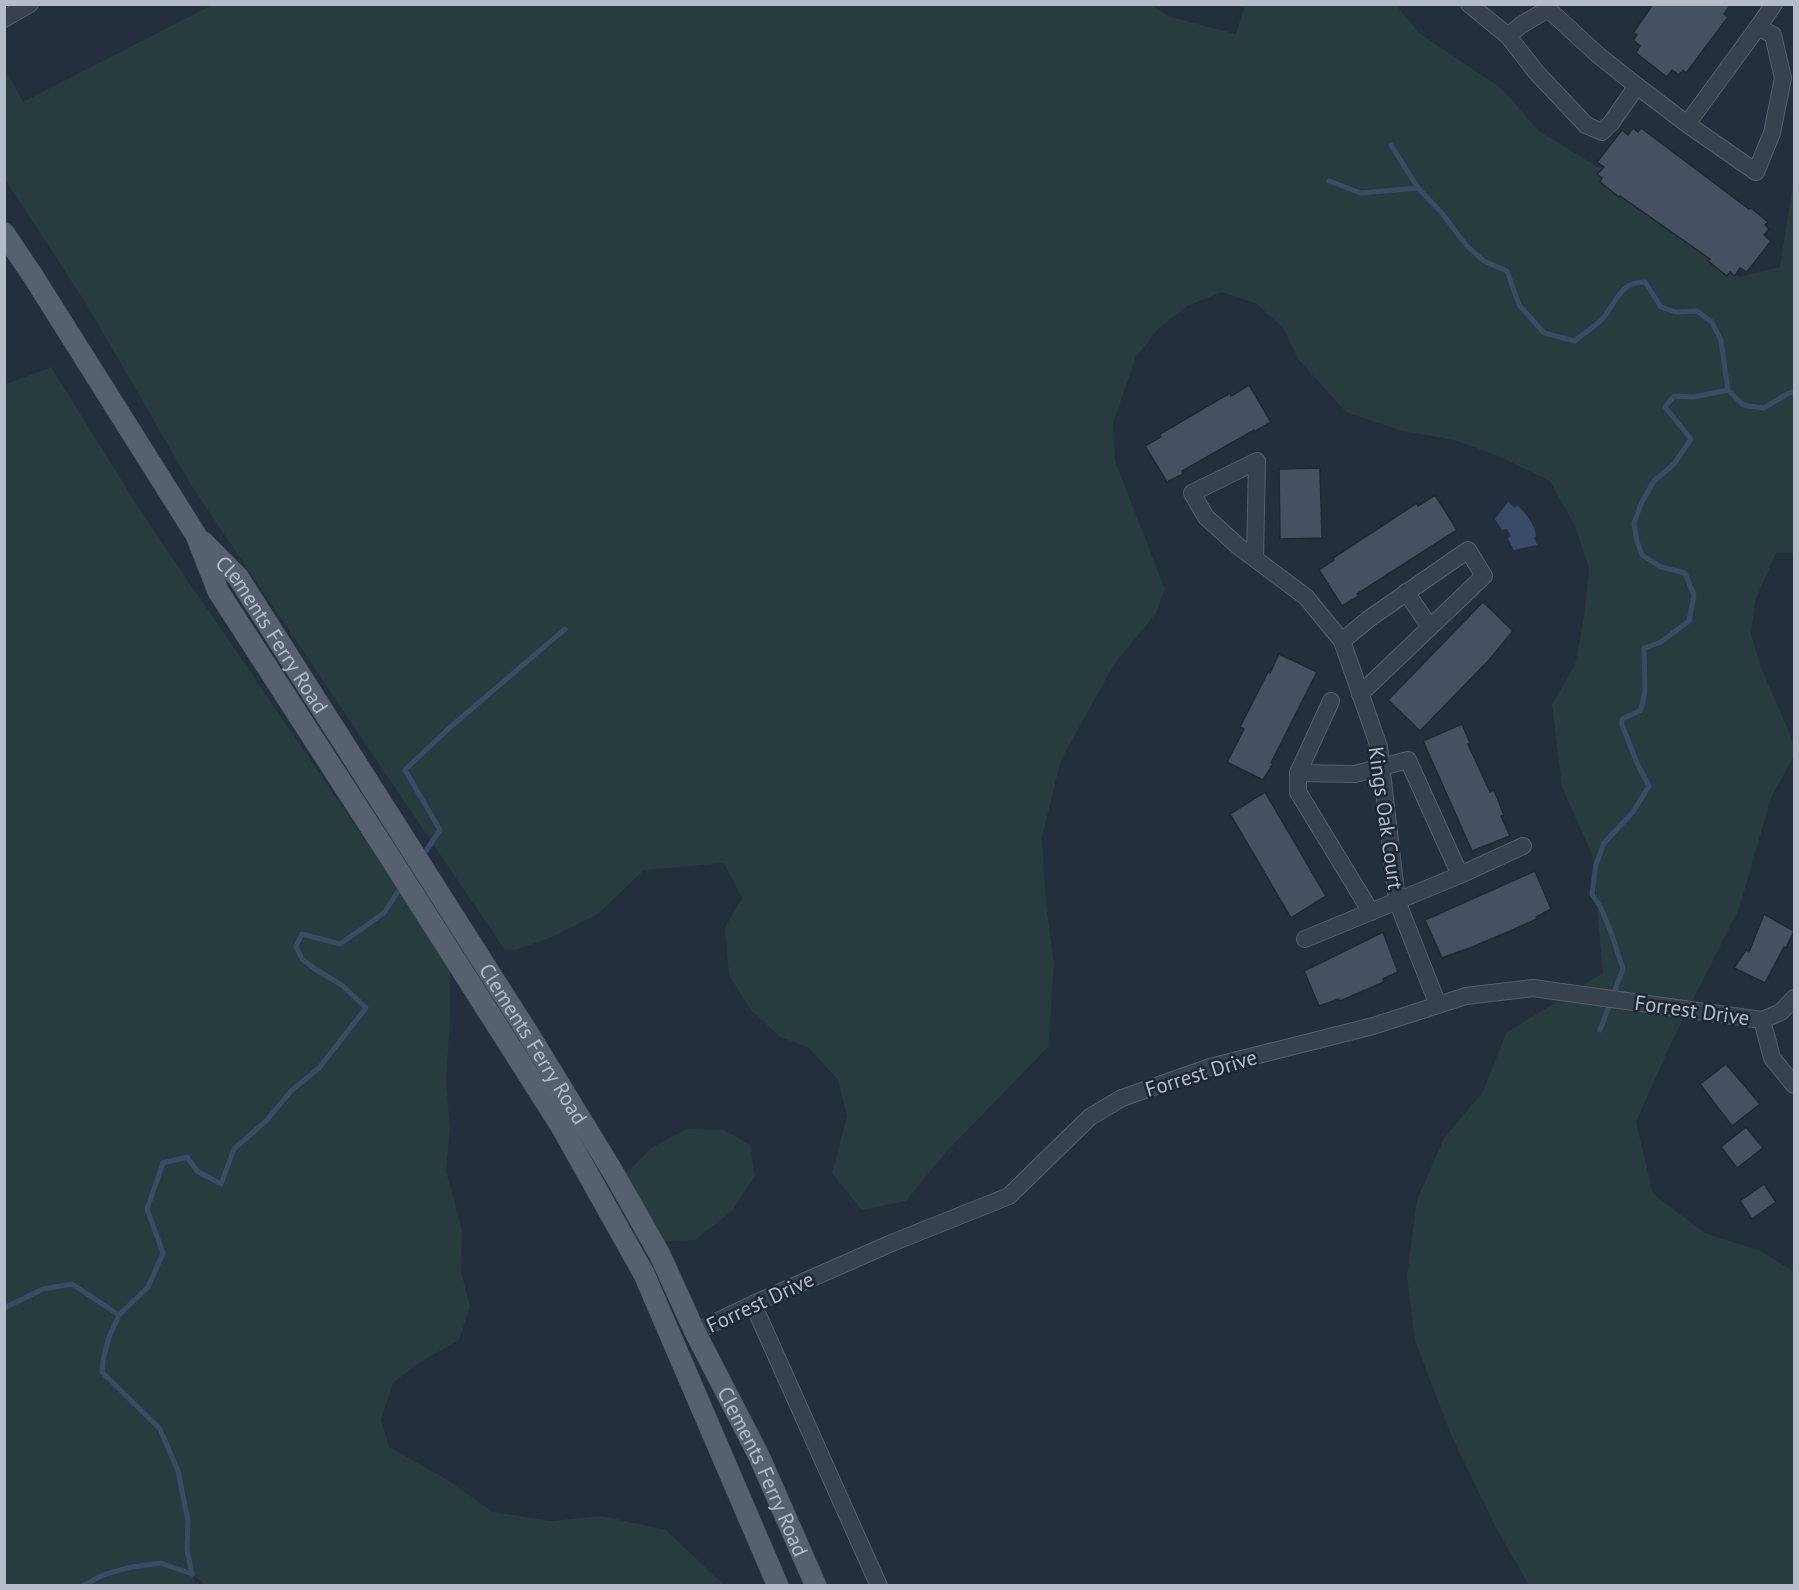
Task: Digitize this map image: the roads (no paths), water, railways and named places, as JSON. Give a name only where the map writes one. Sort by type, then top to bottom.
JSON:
[{"type":"main road","name":"Clements Ferry Road","points":[[4,233],[196,535],[218,591],[561,1126],[644,1274],[778,1586]]},
{"type":"main road","name":"Clements Ferry Road","points":[[196,535],[238,577],[528,1033],[613,1172],[660,1255],[695,1332],[759,1456],[816,1586]]},
{"type":"street","points":[[4,19],[30,4]]},
{"type":"street","points":[[1469,4],[1508,36],[1566,105],[1586,124],[1602,132],[1637,86]]},
{"type":"street","points":[[1687,124],[1774,4]]},
{"type":"street","points":[[1508,36],[1521,25],[1548,9],[1598,55],[1637,86],[1756,172],[1772,133],[1783,78],[1773,35],[1758,27]]},
{"type":"street","name":"Kings Oak Court","points":[[1255,559],[1257,461],[1192,493],[1206,517],[1238,546],[1255,559],[1306,597],[1342,641],[1379,747],[1397,901],[1438,1005]]},
{"type":"street","points":[[1342,641],[1370,618],[1468,550],[1484,576],[1360,694]]},
{"type":"street","points":[[1407,592],[1430,627]]},
{"type":"street","points":[[1331,701],[1298,773],[1298,792],[1371,912]]},
{"type":"street","points":[[1298,773],[1355,774],[1408,760],[1460,876]]},
{"type":"street","points":[[1305,939],[1460,876],[1523,846]]},
{"type":"street","name":"Forrest Drive","points":[[695,1332],[894,1242],[1009,1196],[1089,1117],[1122,1098],[1210,1067],[1373,1026],[1466,996],[1533,988],[1762,1020],[1781,1012],[1794,998]]},
{"type":"street","name":"Forrest Drive","points":[[1762,1020],[1772,1058],[1794,1085]]},
{"type":"street","points":[[753,1304],[879,1586]]},
{"type":"water","points":[[1508,502],[1515,508],[1517,505],[1530,519],[1537,545],[1514,550],[1508,539],[1511,536],[1507,529],[1502,530],[1495,519]]},
{"type":"waterway","points":[[1391,145],[1418,188],[1441,212],[1466,245],[1484,261],[1507,271],[1519,305],[1544,333],[1575,341],[1604,317],[1620,293],[1630,285],[1645,282],[1661,307],[1676,312],[1697,311],[1712,322],[1721,341],[1728,390],[1743,405],[1764,408],[1794,391]]},
{"type":"waterway","points":[[1329,181],[1361,193],[1418,188]]},
{"type":"waterway","points":[[1600,1030],[1623,969],[1611,932],[1592,894],[1596,865],[1604,843],[1633,812],[1649,786],[1637,763],[1622,725],[1622,719],[1641,710],[1645,690],[1644,648],[1661,642],[1689,621],[1694,595],[1685,573],[1661,567],[1642,555],[1634,523],[1641,504],[1654,481],[1674,464],[1691,439],[1665,407],[1674,396],[1694,397],[1728,390]]},
{"type":"waterway","points":[[422,857],[440,830],[405,770],[447,730],[565,629]]},
{"type":"waterway","points":[[192,1574],[187,1550],[188,1521],[178,1471],[160,1429],[102,1372],[109,1337],[119,1315],[148,1287],[163,1253],[147,1209],[163,1163],[187,1157],[197,1171],[221,1184],[234,1149],[267,1120],[291,1091],[319,1068],[366,1008],[343,986],[302,959],[296,946],[302,934],[340,944],[384,913],[401,887]]},
{"type":"waterway","points":[[4,1308],[43,1289],[72,1284],[119,1315]]},
{"type":"waterway","points":[[82,1586],[103,1575],[131,1567],[161,1563],[192,1574]]}]
